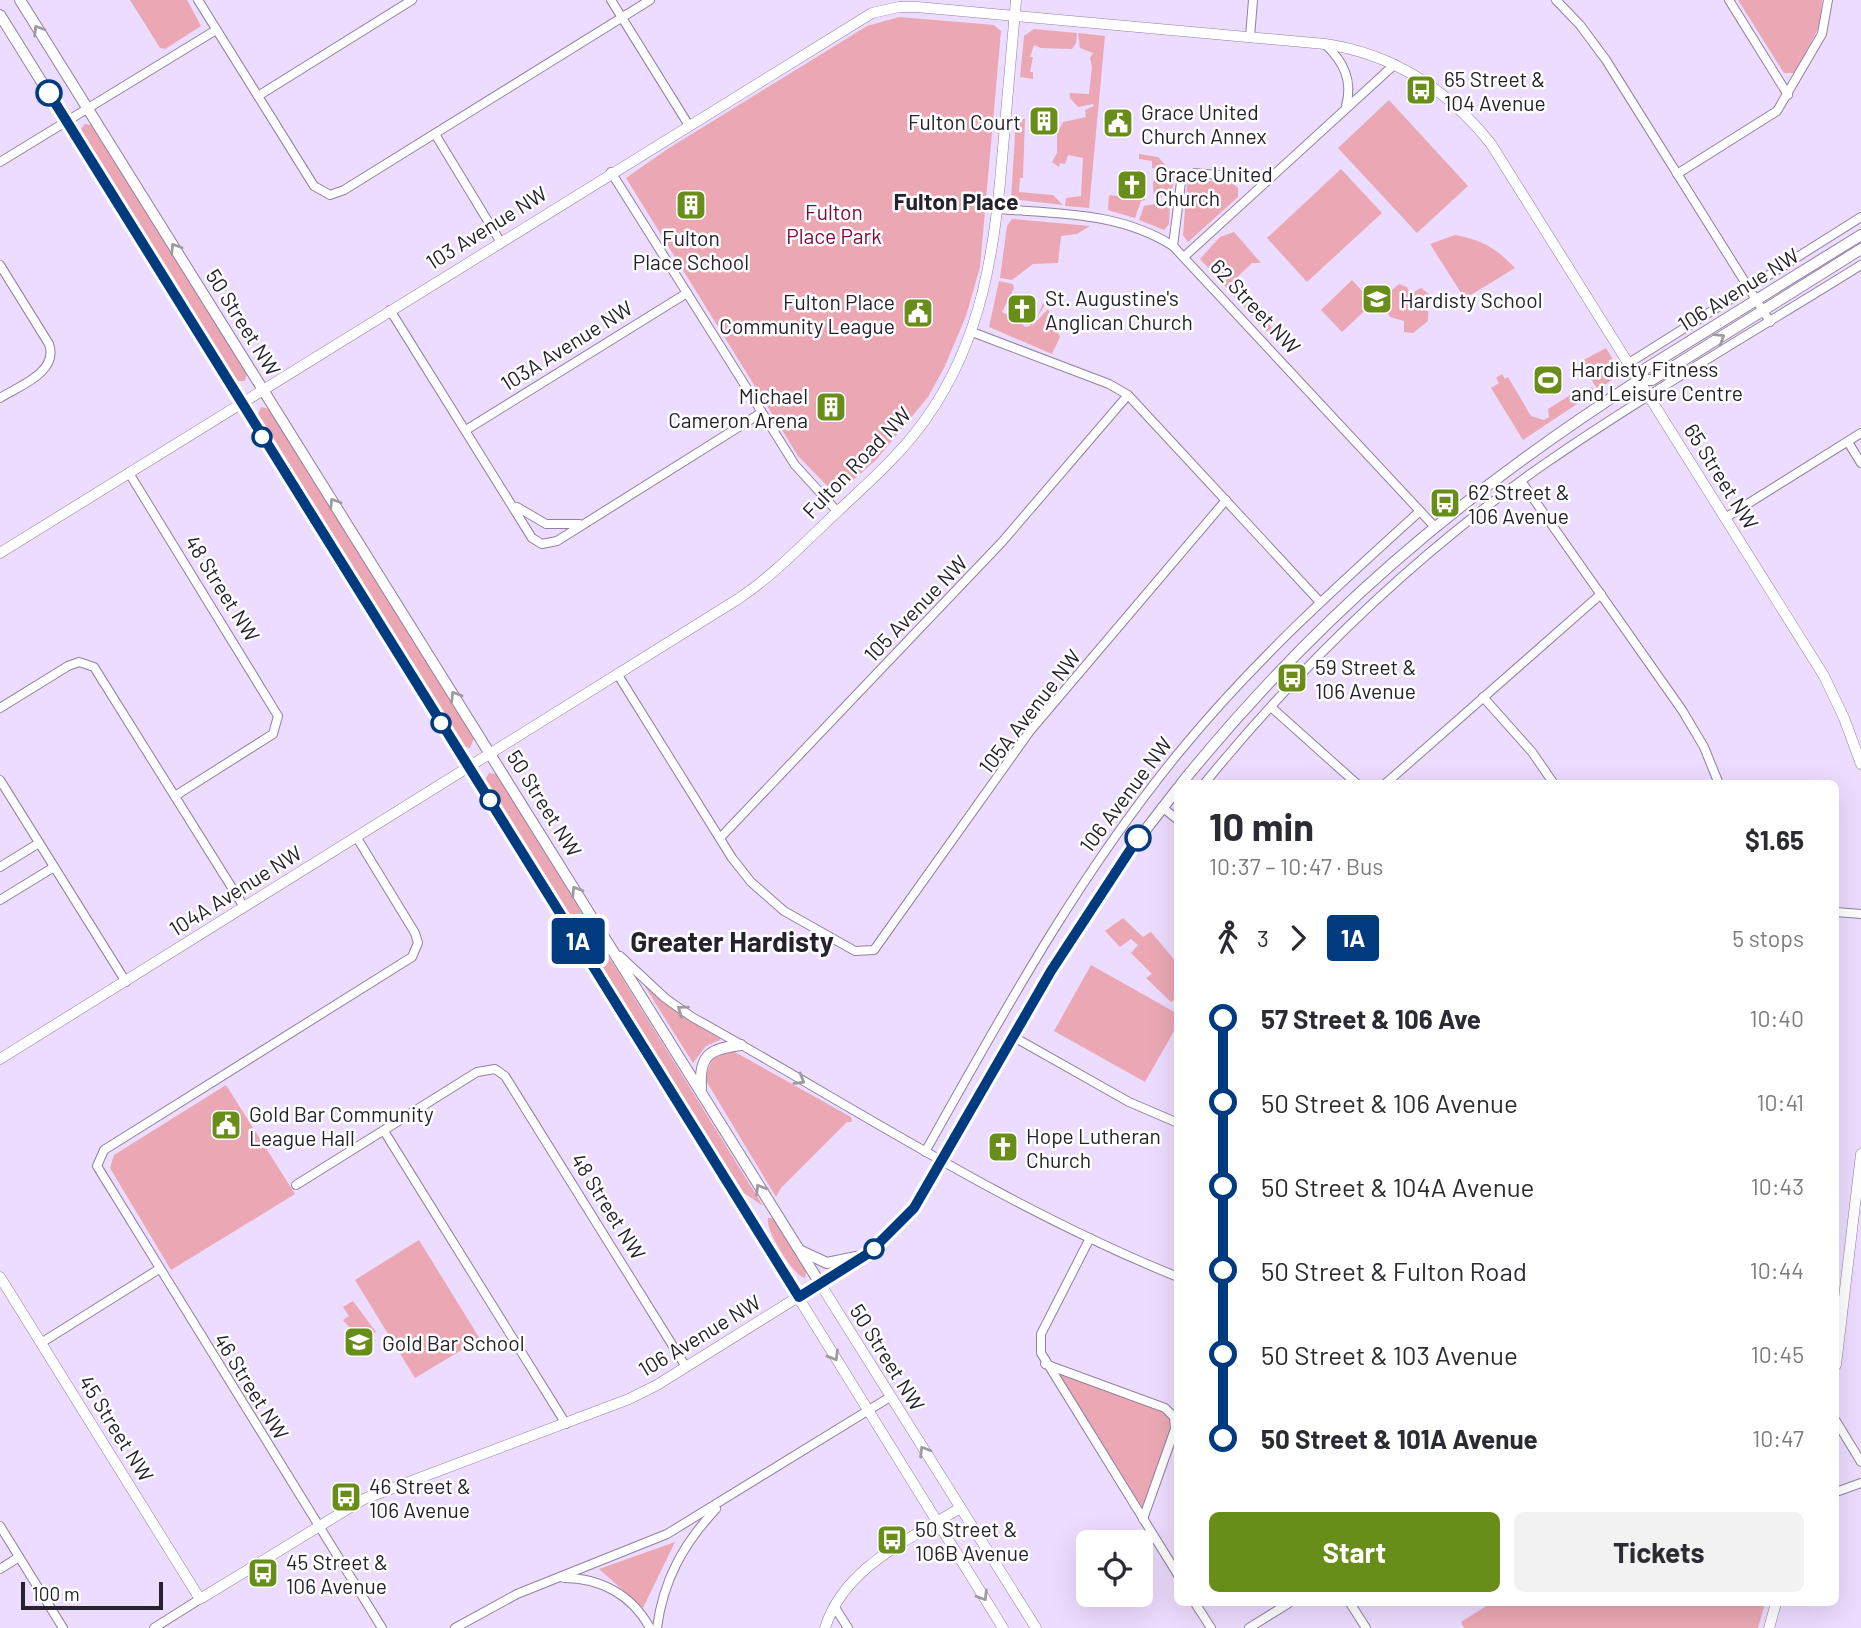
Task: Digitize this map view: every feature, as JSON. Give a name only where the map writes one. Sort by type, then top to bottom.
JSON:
[{"type":"main road","name":"50 Street NW","points":[[20,0],[821,1285]]},
{"type":"main road","points":[[0,15],[799,1297]]},
{"type":"main road","name":"106 Avenue NW","points":[[1184,780],[1293,656],[1434,526],[1508,468],[1639,380],[1646,369],[1861,235]]},
{"type":"main road","name":"106 Avenue NW","points":[[1639,380],[1652,380],[1861,249]]},
{"type":"main road","name":"106 Avenue NW","points":[[799,1297],[869,1253],[914,1208],[1012,1036],[1091,907],[1174,792]]},
{"type":"main road","points":[[701,1091],[700,1075],[708,1056],[719,1048],[741,1045]]},
{"type":"main road","points":[[796,1247],[813,1259],[827,1263],[869,1253]]},
{"type":"street","points":[[198,0],[314,186],[326,194],[344,190],[650,0]]},
{"type":"street","points":[[258,96],[412,0]]},
{"type":"street","points":[[611,0],[688,124]]},
{"type":"street","name":"Fulton Road NW","points":[[491,753],[748,592],[890,461],[924,421],[948,384],[972,332],[987,282],[998,209],[1016,0]]},
{"type":"street","points":[[1250,37],[1253,0]]},
{"type":"street","points":[[1556,0],[1598,48],[1770,322]]},
{"type":"street","points":[[1729,0],[1788,95]]},
{"type":"street","points":[[1677,174],[1773,115],[1788,95],[1822,34],[1828,13],[1828,0]]},
{"type":"street","name":"103 Avenue NW","points":[[0,553],[855,21],[879,10],[909,6],[1014,16]]},
{"type":"street","points":[[1014,16],[1325,44],[1356,49],[1395,64],[1185,256]]},
{"type":"street","points":[[0,162],[216,30]]},
{"type":"street","points":[[1325,44],[1346,71],[1349,90],[1345,108]]},
{"type":"street","name":"65 Street NW","points":[[1395,64],[1443,95],[1466,115],[1491,144],[1824,676],[1847,724],[1861,764]]},
{"type":"street","points":[[435,134],[500,241]]},
{"type":"street","points":[[611,172],[800,473],[837,511]]},
{"type":"street","points":[[1173,246],[1181,181],[1186,176],[1194,173],[1269,179]]},
{"type":"street","name":"62 Street NW","points":[[998,209],[1108,219],[1141,229],[1173,246],[1434,526]]},
{"type":"street","name":"106 Avenue NW","points":[[1629,362],[1861,217]]},
{"type":"street","points":[[0,265],[50,344],[51,359],[40,373],[0,398]]},
{"type":"street","points":[[1207,780],[1270,707],[1390,588],[1521,481],[1649,396],[1861,265]]},
{"type":"street","name":"103A Avenue NW","points":[[466,430],[687,293]]},
{"type":"street","points":[[390,310],[532,538],[542,544],[557,541],[761,413]]},
{"type":"street","points":[[972,332],[1109,384],[1128,396],[1320,602]]},
{"type":"street","name":"105 Avenue NW","points":[[720,838],[1002,542],[1128,396]]},
{"type":"street","points":[[1725,518],[1861,433]]},
{"type":"street","points":[[1848,442],[1861,463]]},
{"type":"street","name":"48 Street NW","points":[[129,473],[274,707],[278,725],[269,737],[175,796]]},
{"type":"street","points":[[1521,481],[1693,728],[1717,780]]},
{"type":"street","points":[[509,500],[524,514],[546,524],[564,526],[586,523]]},
{"type":"street","name":"105A Avenue NW","points":[[720,838],[745,875],[776,905],[855,951],[870,951],[880,944],[901,916],[1030,731],[1226,500]]},
{"type":"street","name":"106 Avenue NW","points":[[925,1152],[1050,933],[1121,829],[1204,723],[1320,602],[1420,511]]},
{"type":"street","points":[[1390,780],[1601,594]]},
{"type":"street","points":[[0,708],[68,666],[84,663],[99,674],[244,907]]},
{"type":"street","points":[[618,675],[720,838]]},
{"type":"street","points":[[1483,697],[1532,752],[1552,780]]},
{"type":"street","points":[[1270,707],[1352,780]]},
{"type":"street","name":"104A Avenue NW","points":[[0,1059],[491,753]]},
{"type":"street","points":[[0,780],[126,982]]},
{"type":"street","points":[[1162,807],[1174,816]]},
{"type":"street","name":"46 Street NW","points":[[357,838],[415,933],[417,948],[408,961],[104,1150],[98,1160],[100,1174],[382,1628]]},
{"type":"street","points":[[0,867],[39,843]]},
{"type":"street","points":[[0,900],[54,867]]},
{"type":"street","points":[[1839,912],[1861,914]]},
{"type":"street","points":[[613,949],[665,998],[942,1162],[1026,1209],[1174,1275]]},
{"type":"street","points":[[1012,1036],[1122,1098],[1174,1121]]},
{"type":"street","name":"48 Street NW","points":[[384,1130],[477,1072],[495,1069],[505,1076],[686,1367]]},
{"type":"street","points":[[296,1185],[384,1130],[566,1424]]},
{"type":"street","points":[[1839,1341],[1861,1154]]},
{"type":"street","points":[[1090,1238],[1041,1334],[1040,1347],[1045,1364],[1174,1569]]},
{"type":"street","points":[[41,1343],[159,1269]]},
{"type":"street","name":"45 Street NW","points":[[0,1277],[200,1599]]},
{"type":"street","name":"50 Street NW","points":[[821,1285],[1036,1628]]},
{"type":"street","points":[[799,1297],[1003,1628]]},
{"type":"street","name":"106 Avenue NW","points":[[154,1628],[376,1493],[629,1399],[799,1297]]},
{"type":"street","points":[[1045,1364],[1164,1408],[1174,1417]]},
{"type":"street","points":[[455,1628],[503,1601],[654,1540],[723,1502],[890,1397]]},
{"type":"street","points":[[1839,1426],[1861,1462]]},
{"type":"street","points":[[1143,1519],[1174,1432]]},
{"type":"street","points":[[1839,1491],[1861,1483]]},
{"type":"street","points":[[657,1628],[662,1599],[676,1561],[692,1536],[723,1502]]},
{"type":"street","points":[[825,1628],[834,1606],[848,1585],[865,1568],[960,1508]]},
{"type":"street","points":[[0,1526],[63,1628]]},
{"type":"street","points":[[0,1569],[19,1557]]},
{"type":"street","points":[[558,1578],[588,1580],[616,1591],[635,1608],[650,1628]]},
{"type":"street","points":[[834,1606],[848,1628]]},
{"type":"street","points":[[1197,1606],[1211,1628]]},
{"type":"street","points":[[1249,1628],[1284,1606]]},
{"type":"street","points":[[1352,1606],[1366,1628]]},
{"type":"street","points":[[1769,1628],[1775,1606]]},
{"type":"green space","points":[[130,0],[187,0],[201,26],[165,49],[160,48]]},
{"type":"green space","points":[[1738,0],[1822,0],[1820,25],[1795,73],[1784,73]]},
{"type":"green space","name":"Fulton Place Park","points":[[899,17],[994,25],[1001,31],[980,267],[966,316],[944,368],[928,397],[876,460],[836,495],[798,456],[626,178],[669,148],[867,26]]},
{"type":"green space","points":[[1034,29],[1077,33],[1072,49],[1041,48],[1034,45],[1030,57],[1033,57],[1030,72],[1033,72],[1033,79],[1020,77],[1024,36]]},
{"type":"green space","points":[[1078,33],[1105,36],[1089,208],[1065,206],[1066,198],[1081,196],[1083,158],[1068,155],[1065,164],[1060,163],[1059,167],[1052,162],[1057,153],[1057,134],[1063,122],[1086,117],[1085,110],[1094,106],[1078,107],[1070,98],[1070,93],[1089,94],[1092,67],[1090,58],[1093,53],[1080,48]]},
{"type":"green space","points":[[1389,100],[1468,186],[1417,233],[1338,148]]},
{"type":"green space","points":[[1016,119],[1025,119],[1023,178],[1020,178],[1019,192],[1053,195],[1063,205],[1011,199]]},
{"type":"green space","points":[[85,124],[92,125],[247,373],[245,381],[235,381],[81,134],[80,130]]},
{"type":"green space","points":[[1139,154],[1158,157],[1175,175],[1171,195],[1154,199],[1153,183],[1158,169],[1152,168],[1152,161],[1139,159]]},
{"type":"green space","points":[[1341,169],[1382,213],[1307,282],[1267,238]]},
{"type":"green space","points":[[1191,181],[1232,183],[1238,188],[1238,197],[1188,242],[1183,235],[1187,185]]},
{"type":"green space","points":[[1109,195],[1145,200],[1141,201],[1135,218],[1108,210]]},
{"type":"green space","points":[[1170,204],[1169,224],[1164,230],[1139,220],[1144,206]]},
{"type":"green space","points":[[1012,219],[1090,226],[1077,234],[1061,236],[1058,263],[1033,264],[1012,280],[1000,278],[1007,226]]},
{"type":"green space","points":[[1234,232],[1261,263],[1252,263],[1230,284],[1275,331],[1272,333],[1265,330],[1200,259],[1220,237]]},
{"type":"green space","points":[[1455,235],[1488,246],[1515,268],[1469,296],[1463,296],[1430,244]]},
{"type":"green space","points":[[1352,280],[1373,303],[1342,332],[1321,310]]},
{"type":"green space","points":[[999,281],[1013,284],[1014,288],[1002,312],[1025,327],[1030,326],[1032,317],[1037,317],[1045,299],[1048,300],[1031,327],[1048,309],[1060,337],[1052,354],[989,327]]},
{"type":"green space","points":[[1399,284],[1407,287],[1410,294],[1421,288],[1429,294],[1428,321],[1413,333],[1404,332],[1404,321],[1390,317],[1383,305],[1386,295]]},
{"type":"green space","points":[[1606,348],[1621,373],[1598,390],[1580,362]]},
{"type":"green space","points":[[1502,374],[1505,379],[1508,377],[1531,416],[1544,420],[1549,417],[1548,409],[1583,387],[1586,391],[1592,387],[1595,392],[1523,440],[1491,388],[1499,383],[1496,378]]},
{"type":"green space","points":[[261,407],[269,409],[474,738],[470,748],[462,746],[257,416]]},
{"type":"green space","points":[[489,773],[496,774],[763,1206],[744,1193],[484,782]]},
{"type":"green space","points":[[1123,918],[1143,937],[1151,932],[1174,959],[1174,1000],[1171,1002],[1146,978],[1152,974],[1131,953],[1138,945],[1131,939],[1120,947],[1105,931]]},
{"type":"green space","points":[[1091,965],[1174,1012],[1174,1031],[1145,1082],[1054,1031]]},
{"type":"green space","points":[[644,985],[720,1040],[706,1046],[693,1063]]},
{"type":"green space","points":[[733,1051],[851,1117],[852,1122],[847,1122],[781,1188],[776,1197],[705,1079],[712,1059]]},
{"type":"green space","points":[[226,1085],[295,1194],[171,1270],[110,1168],[114,1155]]},
{"type":"green space","points":[[768,1218],[773,1218],[806,1271],[805,1278],[781,1252],[771,1232]]},
{"type":"green space","points":[[419,1240],[480,1339],[415,1378],[355,1280]]},
{"type":"green space","points":[[353,1301],[376,1332],[361,1341],[343,1320],[349,1316],[343,1307]]},
{"type":"green space","points":[[1045,1364],[1165,1408],[1174,1419],[1174,1427],[1143,1519]]},
{"type":"green space","points":[[675,1542],[643,1608],[599,1569]]},
{"type":"green space","points":[[1486,1606],[1764,1606],[1758,1628],[1464,1628],[1461,1622]]},
{"type":"bus line","name":"1A","points":[[49,93],[799,1297],[854,1265],[891,1234],[914,1208],[1051,971],[1138,838]]},
{"type":"place","name":"65 Street & 104 Avenue","points":[[1421,90]]},
{"type":"place","name":"Fulton Court","points":[[1044,121]]},
{"type":"place","name":"Grace United Church Annex","points":[[1118,123]]},
{"type":"place","name":"Grace United Church","points":[[1132,185]]},
{"type":"place","name":"Fulton Place School","points":[[691,205]]},
{"type":"place","name":"Hardisty School","points":[[1377,299]]},
{"type":"place","name":"St. Augustine's Anglican Church","points":[[1022,309]]},
{"type":"place","name":"Fulton Place Community League","points":[[918,313]]},
{"type":"place","name":"Hardisty Fitness and Leisure Centre","points":[[1548,380]]},
{"type":"place","name":"Michael Cameron Arena","points":[[831,407]]},
{"type":"place","name":"62 Street & 106 Avenue","points":[[1445,503]]},
{"type":"place","name":"59 Street & 106 Avenue","points":[[1292,678]]},
{"type":"place","name":"Gold Bar Community League Hall","points":[[226,1125]]},
{"type":"place","name":"Hope Lutheran Church","points":[[1003,1147]]},
{"type":"place","name":"Gold Bar School","points":[[359,1342]]},
{"type":"place","name":"46 Street & 106 Avenue","points":[[346,1497]]},
{"type":"place","name":"50 Street & 106B Avenue","points":[[892,1540]]},
{"type":"place","name":"45 Street & 106 Avenue","points":[[263,1573]]},
{"type":"district","name":"Fulton Place","points":[[956,201]]},
{"type":"district","name":"Greater Hardisty","points":[[732,941]]}]
